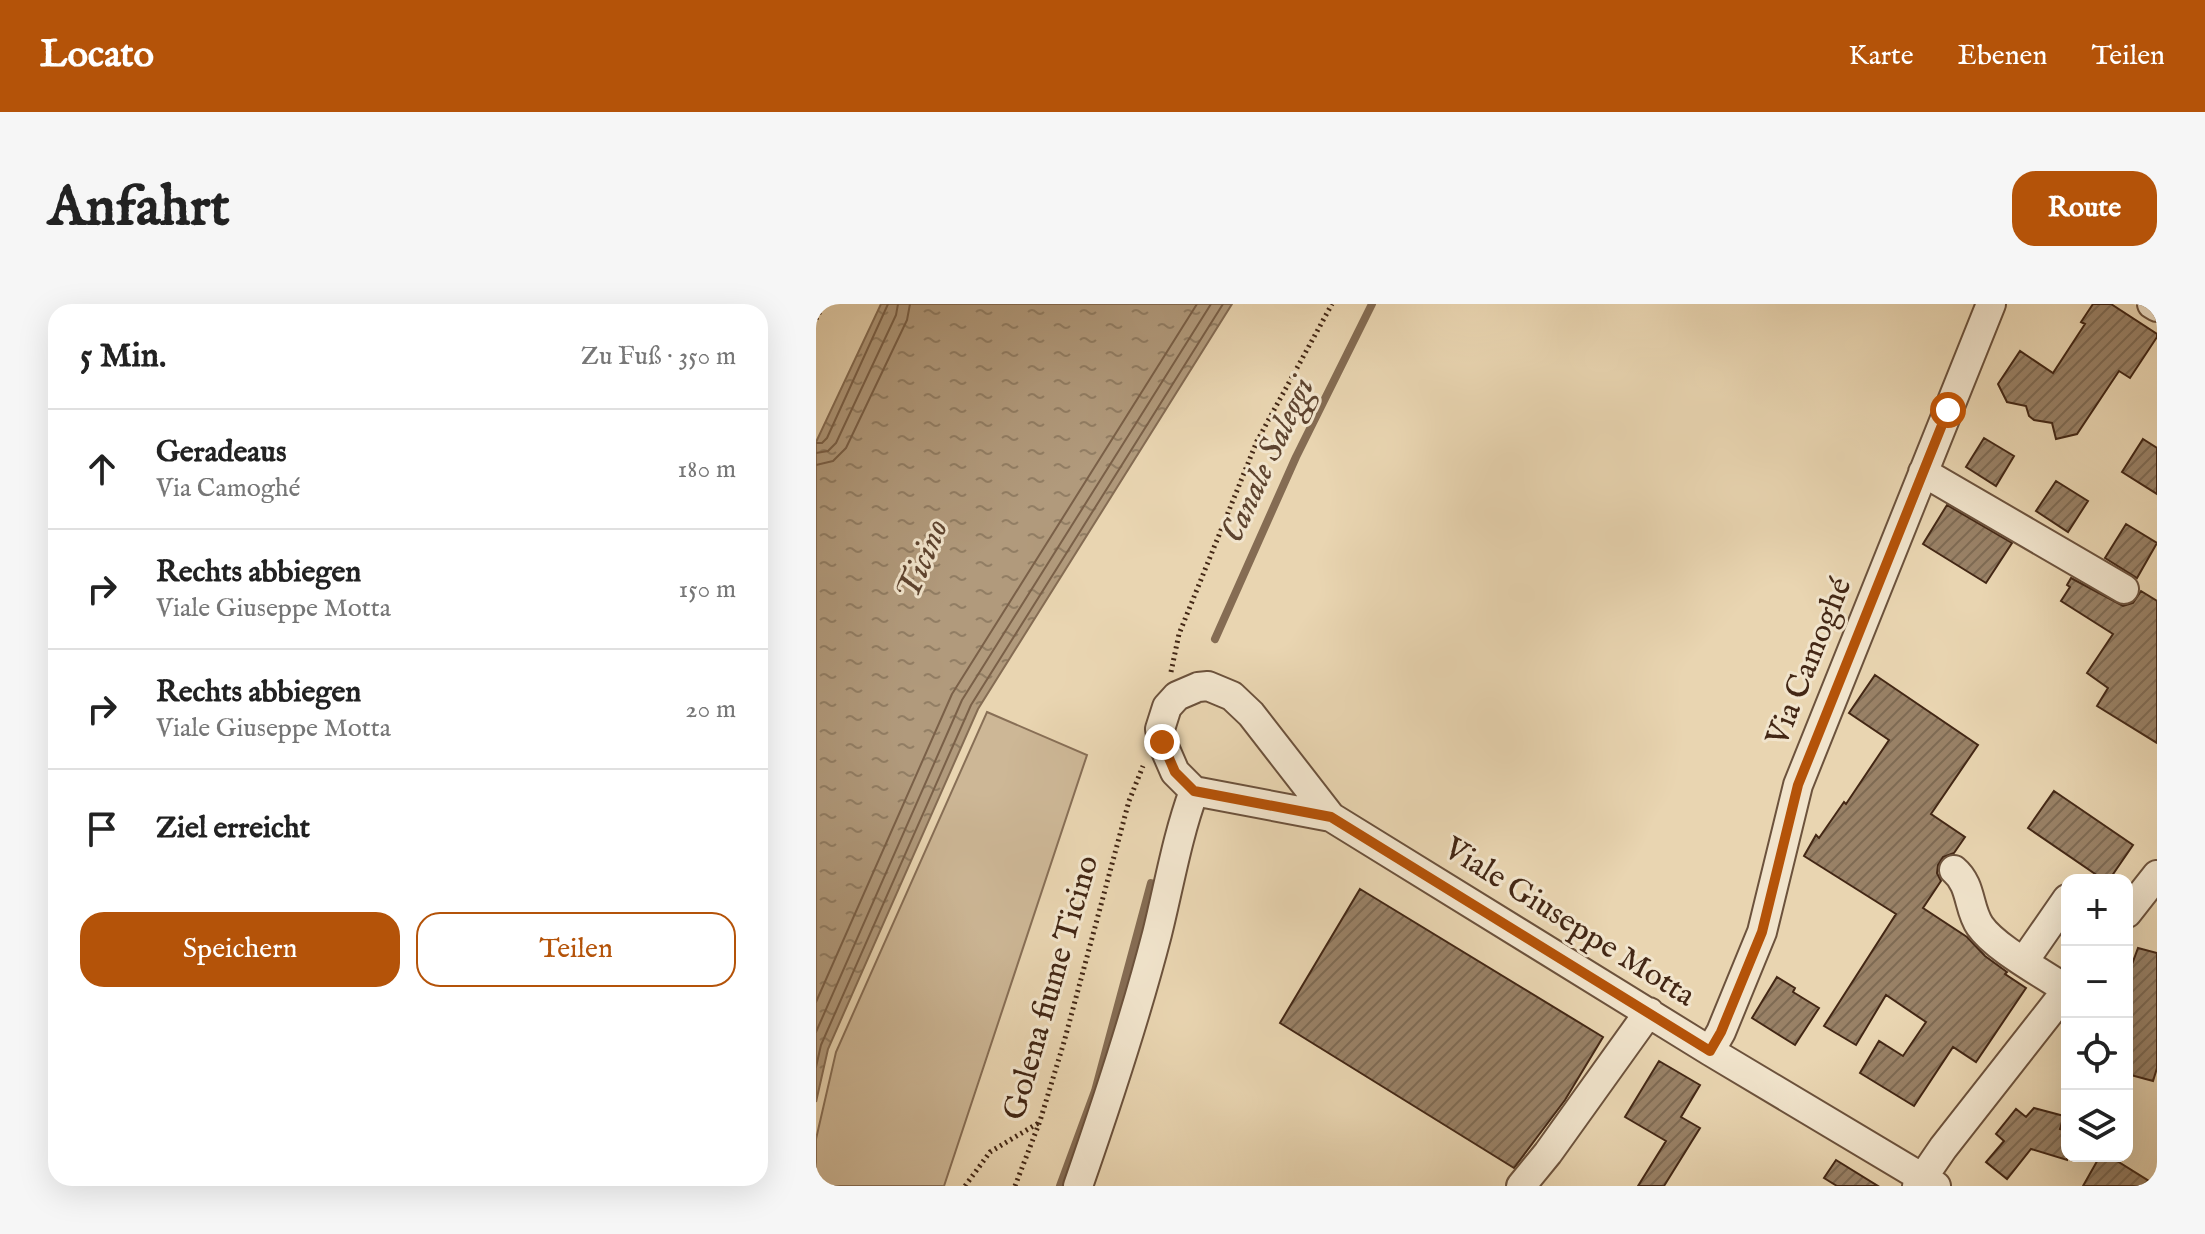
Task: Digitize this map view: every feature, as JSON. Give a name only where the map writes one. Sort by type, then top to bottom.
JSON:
[{"type":"street","name":"Via Camoghé","points":[[1710,1051],[1721,1032],[1762,932],[1798,785],[1991,304]]},
{"type":"street","points":[[1923,472],[2124,589]]},
{"type":"street","name":"Viale Giuseppe Motta","points":[[1331,817],[1194,791],[1175,772],[1162,742],[1160,729],[1167,707],[1187,690],[1208,686],[1232,696],[1331,817],[1925,1183]]},
{"type":"street","points":[[1078,1186],[1124,1050],[1157,935],[1184,817],[1194,791]]},
{"type":"street","points":[[1954,870],[1965,882],[1974,916],[1984,931],[2061,986]]},
{"type":"street","points":[[2133,905],[2157,875]]},
{"type":"street","points":[[2024,961],[2061,908]]},
{"type":"street","points":[[1925,1183],[2061,998]]},
{"type":"street","points":[[1521,1186],[1649,1012]]},
{"type":"path","points":[[816,319],[824,304]]},
{"type":"path","points":[[1179,634],[1257,441],[1332,304]]},
{"type":"path","name":"Golena fiume Ticino","points":[[1015,1186],[1040,1121],[1129,801]]},
{"type":"path","points":[[965,1186],[990,1152],[1040,1121]]},
{"type":"shaded area","points":[[987,712],[1087,755],[944,1186],[816,1186],[816,1139],[836,1052]]},
{"type":"water","name":"Ticino","points":[[881,304],[1232,304],[978,709],[828,1049],[816,1102],[816,442]]},
{"type":"building","points":[[2093,304],[2111,304],[2157,334],[2157,337],[2130,378],[2119,371],[2077,434],[2056,439],[2052,423],[2034,420],[2026,406],[2007,402],[1998,384],[2020,351],[2053,373],[2085,324],[2081,322]]},
{"type":"building","points":[[1984,438],[2014,456],[1996,486],[1966,467]]},
{"type":"building","points":[[2143,439],[2157,448],[2157,494],[2122,472]]},
{"type":"building","points":[[2056,481],[2088,501],[2068,532],[2036,511]]},
{"type":"building","points":[[1947,505],[2012,543],[1986,583],[1923,544]]},
{"type":"building","points":[[2126,524],[2157,543],[2137,578],[2105,558]]},
{"type":"building","points":[[2071,578],[2123,606],[2133,603],[2141,591],[2157,601],[2157,743],[2097,706],[2108,688],[2087,673],[2113,634],[2061,601],[2070,587],[2067,585]]},
{"type":"building","points":[[1875,675],[1978,745],[1931,814],[1965,837],[1954,853],[1943,857],[1938,865],[1937,873],[1941,881],[1923,908],[1967,937],[1985,956],[2007,972],[2005,974],[2026,988],[1976,1062],[1953,1047],[1914,1106],[1860,1073],[1879,1041],[1903,1056],[1926,1022],[1886,995],[1856,1045],[1824,1026],[1896,914],[1804,856],[1816,835],[1819,838],[1844,802],[1846,804],[1889,740],[1849,713]]},
{"type":"building","points":[[2054,791],[2133,845],[2113,874],[2095,874],[2028,828]]},
{"type":"building","points":[[1360,889],[1603,1037],[1565,1100],[1514,1168],[1280,1023]]},
{"type":"building","points":[[2138,948],[2157,953],[2157,1068],[2153,1081],[2133,1076],[2133,962]]},
{"type":"building","points":[[1777,977],[1795,988],[1793,992],[1819,1008],[1795,1045],[1752,1018]]},
{"type":"building","points":[[1659,1061],[1700,1085],[1681,1117],[1700,1128],[1664,1186],[1638,1186],[1666,1141],[1625,1117]]},
{"type":"building","points":[[2034,1108],[2061,1115],[2061,1158],[2031,1149],[2007,1179],[1986,1162],[2004,1141],[1996,1134],[2016,1109],[2026,1117]]},
{"type":"building","points":[[1836,1160],[1878,1186],[1837,1186],[1824,1178]]},
{"type":"building","points":[[2097,1162],[2119,1162],[2157,1186],[2083,1186]]},
{"type":"waterway","name":"Canale Saleggi","points":[[1215,639],[1296,457],[1372,304]]},
{"type":"waterway","name":"Canale Saleggi","points":[[1060,1186],[1095,1091],[1151,883]]},
{"type":"route","points":[[1162,742],[1175,772],[1194,791],[1331,817],[1710,1051],[1721,1032],[1762,932],[1798,785],[1948,410]]}]
